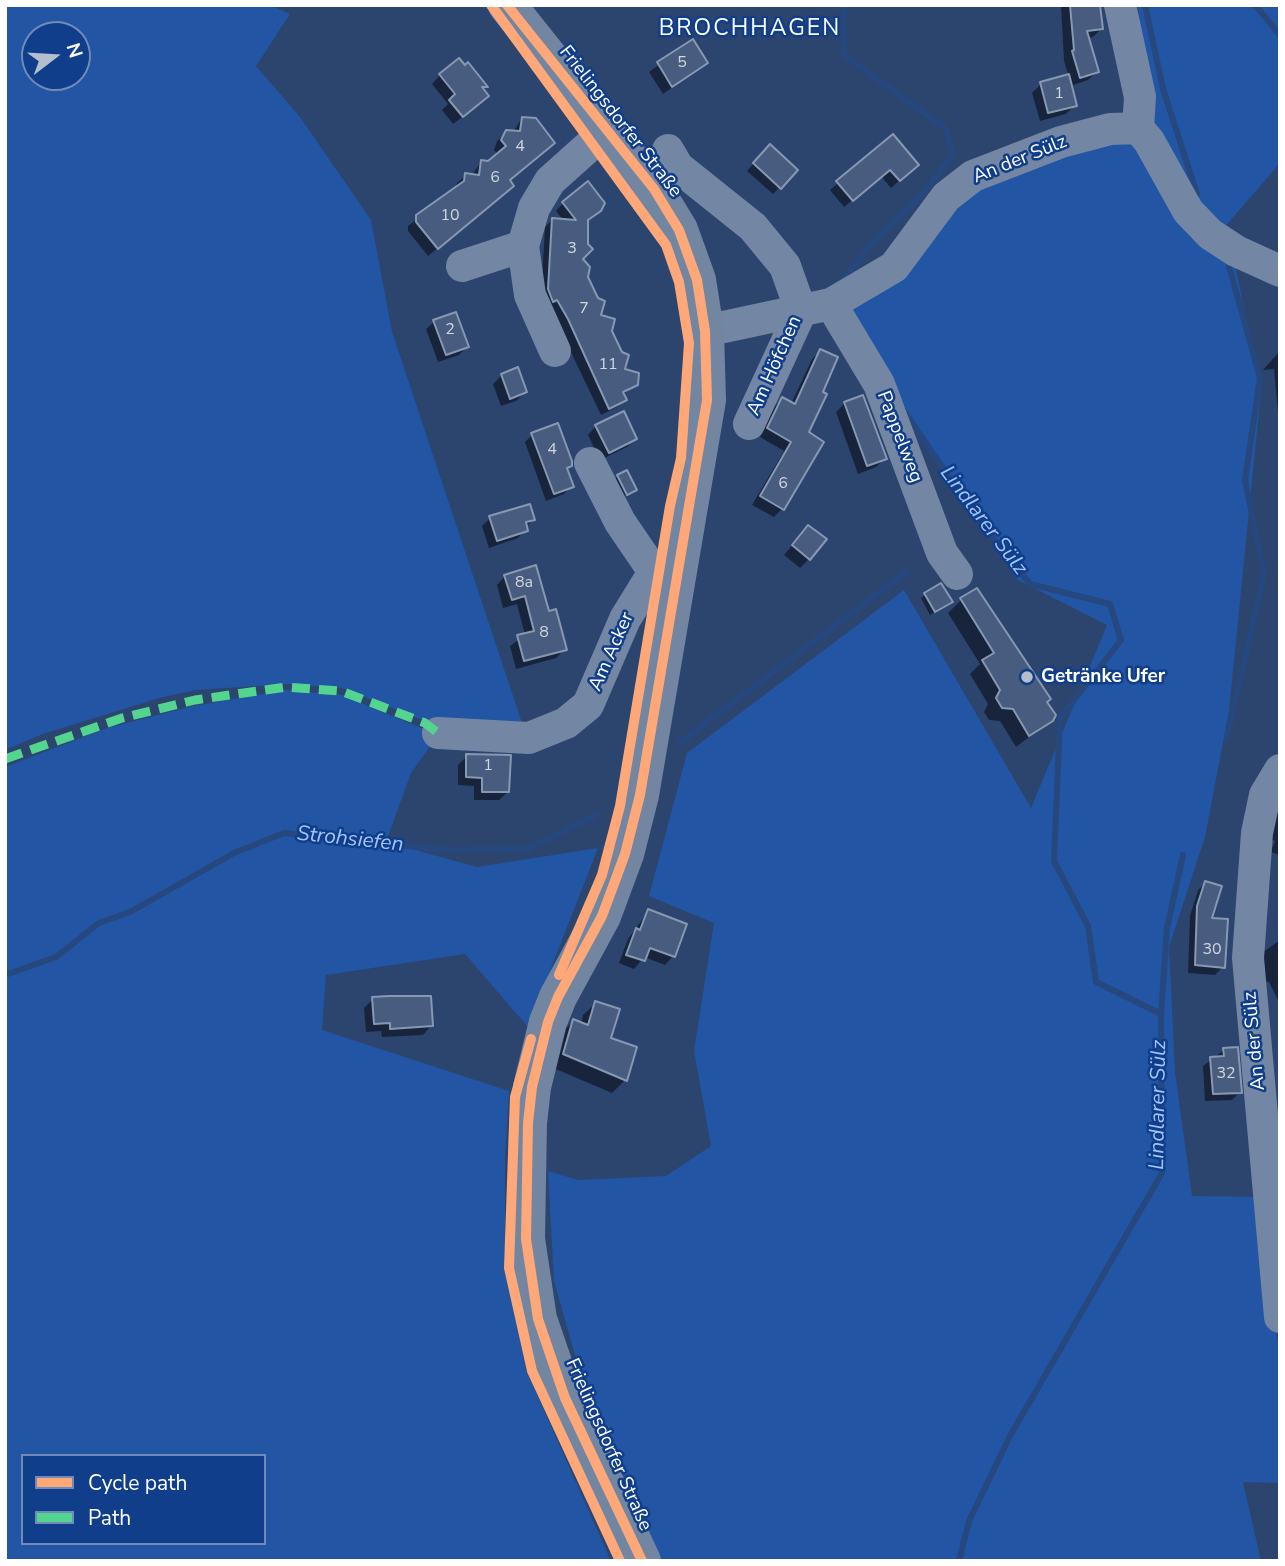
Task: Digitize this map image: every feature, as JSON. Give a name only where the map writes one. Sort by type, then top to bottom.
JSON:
[{"type":"main road","name":"Frielingsdorfer Straße","points":[[507,5],[654,189],[679,230],[696,280],[705,331],[706,400],[666,573],[645,771],[625,854],[602,916],[558,996],[540,1049],[532,1087],[526,1182],[526,1238],[531,1286],[548,1352],[570,1409],[642,1561]]},
{"type":"street","points":[[1120,5],[1140,97],[1138,128],[1149,141],[1188,211],[1210,234],[1236,251],[1280,271]]},
{"type":"street","name":"An der Sülz","points":[[705,331],[829,302],[894,267],[946,197],[974,176],[1061,142],[1111,129],[1138,128]]},
{"type":"street","points":[[555,351],[530,295],[523,246],[534,208],[550,181],[607,130]]},
{"type":"street","name":"Am Höfchen","points":[[668,150],[678,167],[753,227],[785,266],[829,302],[749,424]]},
{"type":"street","points":[[462,266],[523,246]]},
{"type":"street","name":"Pappelweg","points":[[829,302],[879,384],[942,554],[957,574]]},
{"type":"street","points":[[590,463],[620,522],[666,573]]},
{"type":"street","name":"Am Acker","points":[[438,733],[529,738],[566,723],[588,705],[625,619],[666,573]]},
{"type":"street","name":"An der Sülz","points":[[1280,770],[1265,795],[1257,833],[1248,958],[1270,1099],[1280,1317]]},
{"type":"shaded area","points":[[5,5],[269,5],[290,14],[256,66],[300,117],[371,220],[392,332],[525,732],[438,729],[425,721],[342,688],[287,684],[196,690],[159,698],[43,734],[5,750]]},
{"type":"shaded area","points":[[1138,5],[1280,5],[1280,163],[1222,230],[1199,209],[1149,117]]},
{"type":"shaded area","points":[[1130,140],[1234,260],[1261,391],[1229,711],[1205,837],[1169,947],[1175,1072],[1192,1196],[1259,1197],[1280,1358],[1280,1483],[1243,1482],[1261,1561],[656,1561],[595,1426],[554,1281],[548,1171],[578,1180],[666,1176],[711,1146],[694,1051],[714,923],[649,896],[687,753],[904,590],[1031,808],[1107,625],[1018,580],[839,308],[949,201],[1062,146]]},
{"type":"shaded area","points":[[286,690],[342,695],[438,735],[411,773],[386,842],[477,867],[598,848],[528,1027],[465,954],[326,975],[322,1030],[509,1091],[505,1157],[505,1268],[526,1370],[611,1561],[5,1561],[5,767],[107,728],[193,706]]},
{"type":"building","points":[[1070,5],[1100,5],[1103,29],[1087,31],[1099,72],[1080,78],[1072,51]]},
{"type":"building","points":[[693,39],[708,63],[672,87],[657,62]]},
{"type":"building","points":[[459,58],[465,65],[468,62],[488,87],[482,87],[489,96],[463,117],[449,100],[455,94],[439,74]]},
{"type":"building","points":[[1069,74],[1077,106],[1048,113],[1040,82]]},
{"type":"building","points":[[522,117],[536,118],[555,143],[510,180],[514,186],[438,249],[416,222],[416,215],[464,181],[465,173],[479,175],[481,160],[488,161],[506,146],[501,140],[506,130],[520,131]]},
{"type":"building","points":[[893,134],[919,165],[900,181],[890,170],[853,201],[836,181]]},
{"type":"building","points":[[770,144],[798,170],[781,189],[753,163]]},
{"type":"building","points":[[588,181],[605,203],[601,211],[588,220],[588,244],[593,249],[583,259],[590,267],[588,277],[598,298],[605,301],[601,315],[615,319],[612,331],[622,352],[629,355],[625,369],[639,373],[638,385],[623,392],[627,400],[609,409],[568,319],[557,300],[553,302],[548,289],[552,218],[576,220],[562,202]]},
{"type":"building","points":[[456,312],[469,347],[446,355],[433,320]]},
{"type":"building","points":[[820,349],[838,357],[823,392],[827,394],[809,432],[824,442],[784,510],[760,496],[791,442],[767,428],[782,397],[795,404]]},
{"type":"building","points":[[518,367],[527,392],[510,399],[501,374]]},
{"type":"building","points":[[863,395],[887,459],[867,466],[844,402]]},
{"type":"building","points":[[624,411],[637,439],[609,453],[595,425]]},
{"type":"building","points":[[558,423],[572,461],[572,466],[567,468],[574,487],[554,494],[531,433]]},
{"type":"building","points":[[627,470],[637,490],[627,495],[617,475]]},
{"type":"building","points":[[530,504],[535,520],[526,522],[528,531],[497,541],[489,516]]},
{"type":"building","points":[[808,525],[827,539],[810,560],[792,545]]},
{"type":"building","points":[[536,565],[549,611],[556,609],[567,650],[524,661],[517,635],[534,631],[525,596],[512,600],[504,575]]},
{"type":"building","points":[[941,583],[953,602],[935,612],[924,593]]},
{"type":"building","points":[[977,588],[1051,699],[1047,702],[1056,715],[1053,721],[1029,736],[1013,709],[1002,708],[996,698],[1000,690],[982,660],[994,653],[960,598]]},
{"type":"building","points":[[466,754],[511,755],[509,792],[482,792],[482,778],[466,777]]},
{"type":"building","points":[[1205,881],[1222,886],[1212,918],[1228,919],[1225,968],[1195,965],[1197,906]]},
{"type":"building","points":[[648,909],[687,924],[675,957],[650,948],[645,961],[626,955],[636,928],[640,930]]},
{"type":"building","points":[[431,996],[433,1026],[390,1029],[390,1023],[374,1024],[372,997]]},
{"type":"building","points":[[595,1001],[620,1009],[611,1038],[637,1047],[627,1081],[563,1054],[573,1019],[588,1025]]},
{"type":"building","points":[[1238,1047],[1242,1093],[1213,1094],[1210,1057],[1224,1056],[1223,1048]]},
{"type":"waterway","name":"Lindlarer Sülz","points":[[840,284],[871,245],[922,195],[953,154],[945,128],[844,55],[844,5]]},
{"type":"waterway","points":[[1145,5],[1163,89],[1197,194]]},
{"type":"waterway","points":[[1255,5],[1280,35]]},
{"type":"waterway","points":[[1227,737],[1264,574],[1245,480],[1260,378],[1229,266]]},
{"type":"waterway","name":"Lindlarer Sülz","points":[[904,411],[980,522],[1030,584],[1110,604],[1121,640],[1060,718],[1054,861],[1088,926],[1096,982],[1161,1014],[1162,1173],[1010,1436],[969,1521],[959,1561]]},
{"type":"waterway","name":"Strohsiefen","points":[[679,743],[906,572]]},
{"type":"waterway","name":"Strohsiefen","points":[[5,975],[56,957],[99,923],[130,912],[234,853],[284,833],[446,850],[527,849],[596,815]]},
{"type":"waterway","points":[[1161,1014],[1167,928],[1183,855]]},
{"type":"marked path","points":[[5,759],[122,718],[195,700],[286,687],[341,691],[425,723],[438,733]]},
{"type":"cycle path","points":[[491,5],[666,245],[679,282],[689,343],[681,458],[670,506],[620,806],[602,875],[559,975]]},
{"type":"cycle path","points":[[507,5],[654,189],[679,230],[697,280],[705,331],[707,400],[640,795],[625,854],[602,916],[558,997],[548,1022],[532,1087],[528,1123],[526,1239],[538,1319],[565,1398],[642,1561]]},
{"type":"cycle path","points":[[531,1039],[515,1097],[509,1268],[532,1371],[620,1561]]},
{"type":"place","name":"Getränke Ufer","points":[[1027,677]]},
{"type":"district","name":"BROCHHAGEN","points":[[750,29]]}]
